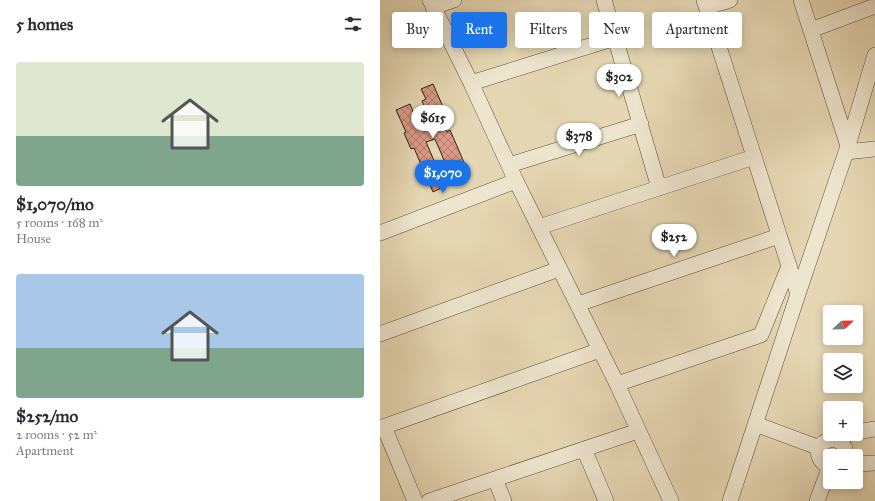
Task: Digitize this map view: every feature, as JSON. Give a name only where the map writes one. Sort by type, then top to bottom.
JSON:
[{"type":"street","points":[[454,0],[432,3],[471,83],[508,165],[617,384],[671,501]]},
{"type":"street","points":[[604,0],[607,12]]},
{"type":"street","points":[[730,0],[706,3],[798,294]]},
{"type":"street","points":[[801,0],[847,149]]},
{"type":"street","points":[[810,30],[875,6]]},
{"type":"street","points":[[471,83],[589,46]]},
{"type":"street","points":[[618,48],[660,188]]},
{"type":"street","points":[[730,501],[847,149],[875,55]]},
{"type":"street","points":[[508,165],[641,124]]},
{"type":"street","points":[[847,149],[875,148]]},
{"type":"street","points":[[539,227],[754,158]]},
{"type":"street","points":[[380,233],[516,181]]},
{"type":"street","points":[[578,304],[779,236]]},
{"type":"street","points":[[617,384],[761,335],[789,266]]},
{"type":"street","points":[[380,334],[559,269]]},
{"type":"street","points":[[415,501],[382,428],[600,350]]},
{"type":"street","points":[[755,424],[820,448]]},
{"type":"street","points":[[863,431],[875,429]]},
{"type":"street","points":[[430,501],[638,431]]},
{"type":"street","points":[[823,463],[819,453],[822,444],[826,441]]},
{"type":"street","points":[[584,449],[606,501]]},
{"type":"street","points":[[863,464],[875,463]]},
{"type":"street","points":[[495,479],[504,501]]},
{"type":"street","points":[[817,501],[823,485]]},
{"type":"building","points":[[433,84],[448,118],[442,120],[447,132],[450,130],[469,174],[453,181],[435,139],[426,142],[445,186],[433,192],[414,148],[411,149],[404,133],[406,132],[396,110],[410,104],[419,126],[431,121],[422,101],[426,99],[421,89]]}]
